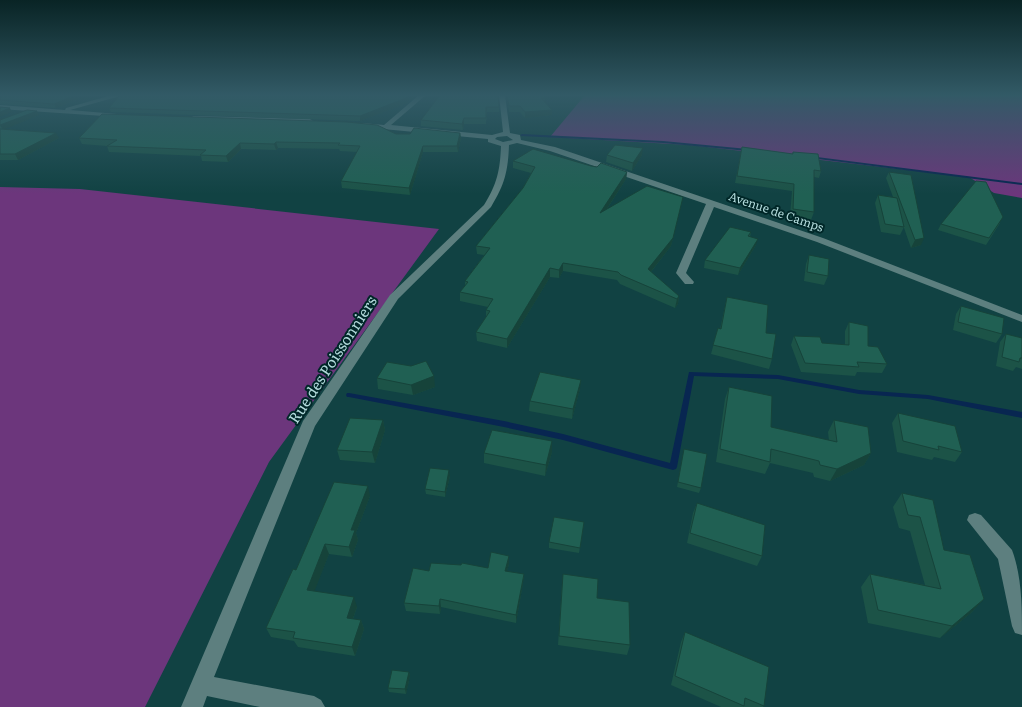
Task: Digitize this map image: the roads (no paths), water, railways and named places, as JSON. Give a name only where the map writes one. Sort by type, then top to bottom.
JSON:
[{"type":"street","points":[[407,128],[493,136],[510,140]]},
{"type":"street","name":"Rue des Poissonniers","points":[[192,707],[308,425],[394,297],[487,207],[497,191],[504,171],[510,140],[508,128]]},
{"type":"street","name":"Avenue de Camps","points":[[510,140],[552,149],[820,240],[1022,319]]},
{"type":"street","points":[[689,282],[681,273],[711,203]]},
{"type":"street","points":[[976,520],[1006,556],[1022,626]]},
{"type":"street","points":[[201,686],[314,707]]},
{"type":"waterway","points":[[522,135],[663,142],[748,150]]},
{"type":"waterway","points":[[810,157],[1022,184]]},
{"type":"waterway","points":[[349,395],[563,437],[673,467],[691,374],[778,377],[859,392],[928,397],[1022,415]]}]
